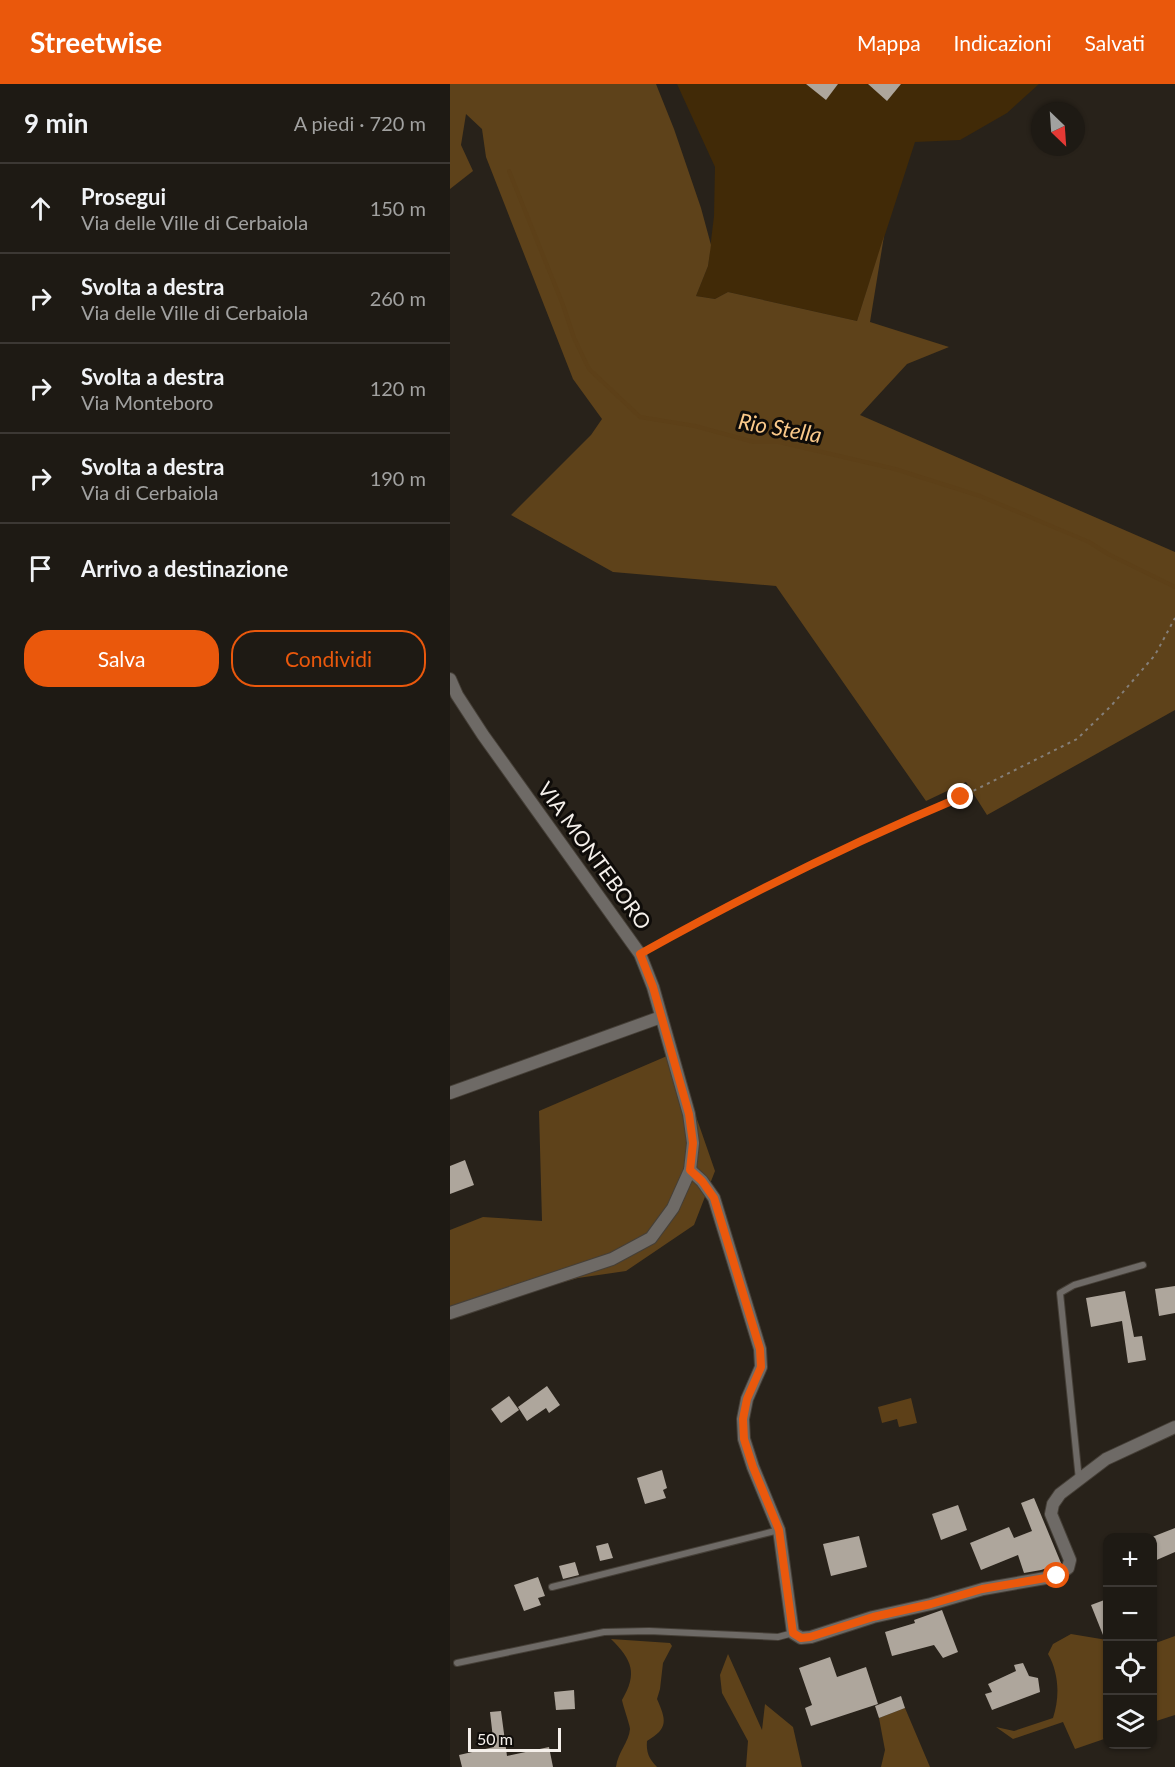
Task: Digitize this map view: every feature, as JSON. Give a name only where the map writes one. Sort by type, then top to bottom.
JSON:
[{"type":"street","name":"VIA MONTEBORO","points":[[450,679],[457,695],[483,735],[640,954],[653,987],[689,1114],[693,1143],[690,1170],[673,1208],[651,1238],[612,1259],[450,1314]]},
{"type":"street","points":[[450,1093],[661,1017]]},
{"type":"street","points":[[690,1170],[702,1181],[714,1198],[760,1349],[761,1367],[747,1399],[743,1419],[744,1439],[779,1530],[793,1633],[801,1638],[982,1589],[1057,1576],[1068,1568],[1070,1560],[1051,1514],[1053,1504],[1060,1494],[1106,1459],[1175,1427]]},
{"type":"lane","points":[[1079,1480],[1060,1293],[1074,1286],[1143,1265]]},
{"type":"lane","points":[[552,1587],[779,1530]]},
{"type":"lane","points":[[457,1663],[604,1632],[649,1631],[778,1636],[793,1633]]},
{"type":"path","points":[[640,954],[810,864],[961,797],[1077,740],[1111,706],[1155,655],[1175,618]]},
{"type":"shaded area","points":[[450,84],[656,84],[701,208],[711,245],[708,266],[696,296],[715,299],[728,292],[857,321],[884,236],[870,322],[949,347],[907,364],[860,415],[1175,552],[1175,710],[987,815],[966,782],[926,801],[776,586],[613,572],[511,515],[591,435],[602,419],[573,379],[486,157],[482,129],[466,114],[461,145],[473,171],[450,189]]},
{"type":"shaded area","points":[[677,84],[1039,84],[1007,113],[960,140],[915,142],[857,321],[728,292],[715,299],[696,296],[708,266],[714,216],[715,167]]},
{"type":"shaded area","points":[[674,1053],[715,1171],[694,1225],[626,1271],[578,1278],[450,1315],[450,1230],[483,1217],[542,1221],[539,1111]]},
{"type":"shaded area","points":[[911,1398],[917,1423],[899,1427],[897,1419],[882,1423],[878,1407]]},
{"type":"shaded area","points":[[1071,1634],[1103,1639],[1103,1739],[1075,1749],[1063,1722],[1013,1739],[996,1727],[1014,1731],[1053,1718],[1057,1702],[1057,1685],[1052,1661],[1048,1654],[1053,1644]]},
{"type":"shaded area","points":[[1175,1636],[1175,1715],[1157,1721],[1157,1695],[1157,1643]]},
{"type":"shaded area","points":[[611,1639],[670,1643],[672,1646],[663,1663],[657,1699],[664,1723],[659,1732],[647,1741],[649,1755],[657,1767],[616,1767],[630,1729],[622,1700],[631,1674],[628,1660]]},
{"type":"shaded area","points":[[728,1654],[762,1730],[765,1704],[793,1727],[802,1767],[746,1767],[748,1741],[722,1693],[720,1675]]},
{"type":"shaded area","points":[[905,1708],[930,1767],[881,1767],[885,1750],[879,1718]]},
{"type":"building","points":[[806,84],[838,84],[826,100]]},
{"type":"building","points":[[868,84],[901,84],[887,101]]},
{"type":"building","points":[[465,1160],[474,1185],[450,1194],[450,1166]]},
{"type":"building","points":[[1175,1286],[1175,1313],[1159,1316],[1155,1289]]},
{"type":"building","points":[[1125,1291],[1134,1337],[1142,1336],[1146,1360],[1128,1363],[1122,1321],[1091,1327],[1086,1298]]},
{"type":"building","points":[[547,1386],[560,1405],[549,1413],[546,1408],[527,1421],[518,1407]]},
{"type":"building","points":[[509,1396],[519,1410],[501,1423],[491,1409]]},
{"type":"building","points":[[662,1470],[667,1488],[663,1490],[666,1498],[645,1504],[637,1478]]},
{"type":"building","points":[[1034,1498],[1061,1563],[1024,1573],[1018,1555],[981,1570],[970,1543],[1009,1527],[1014,1538],[1032,1531],[1021,1503]]},
{"type":"building","points":[[958,1505],[967,1530],[941,1540],[932,1514]]},
{"type":"building","points":[[1175,1528],[1175,1552],[1157,1560],[1157,1535]]},
{"type":"building","points":[[859,1536],[867,1567],[831,1576],[823,1544]]},
{"type":"building","points":[[608,1543],[613,1558],[600,1561],[596,1546]]},
{"type":"building","points":[[575,1562],[579,1575],[563,1579],[559,1566]]},
{"type":"building","points":[[538,1577],[545,1596],[538,1598],[541,1605],[524,1611],[514,1585]]},
{"type":"building","points":[[1103,1600],[1103,1635],[1091,1605]]},
{"type":"building","points":[[942,1610],[958,1652],[943,1658],[934,1645],[892,1656],[885,1632],[915,1623],[914,1620]]},
{"type":"building","points":[[830,1657],[837,1677],[866,1667],[878,1704],[811,1726],[805,1708],[812,1705],[799,1668]]},
{"type":"building","points":[[1023,1663],[1029,1676],[1038,1678],[1040,1692],[992,1710],[985,1694],[992,1692],[988,1684],[1016,1671],[1014,1665]]},
{"type":"building","points":[[574,1690],[575,1709],[556,1710],[554,1692]]},
{"type":"building","points":[[901,1696],[905,1708],[879,1718],[875,1706]]},
{"type":"building","points":[[501,1711],[507,1756],[549,1747],[553,1767],[462,1767],[459,1755],[494,1747],[490,1712]]},
{"type":"waterway","name":"Rio Stella","points":[[509,171],[574,338],[589,369],[640,417],[695,426],[754,442],[779,442],[895,469],[980,496],[1089,542],[1108,554],[1175,587]]},
{"type":"route","points":[[961,797],[810,864],[640,954],[653,987],[689,1114],[693,1143],[690,1170],[702,1181],[714,1198],[760,1349],[761,1367],[747,1399],[743,1419],[744,1439],[779,1530],[793,1633],[801,1638],[810,1637],[873,1617],[931,1604],[982,1589],[1057,1576]]}]
